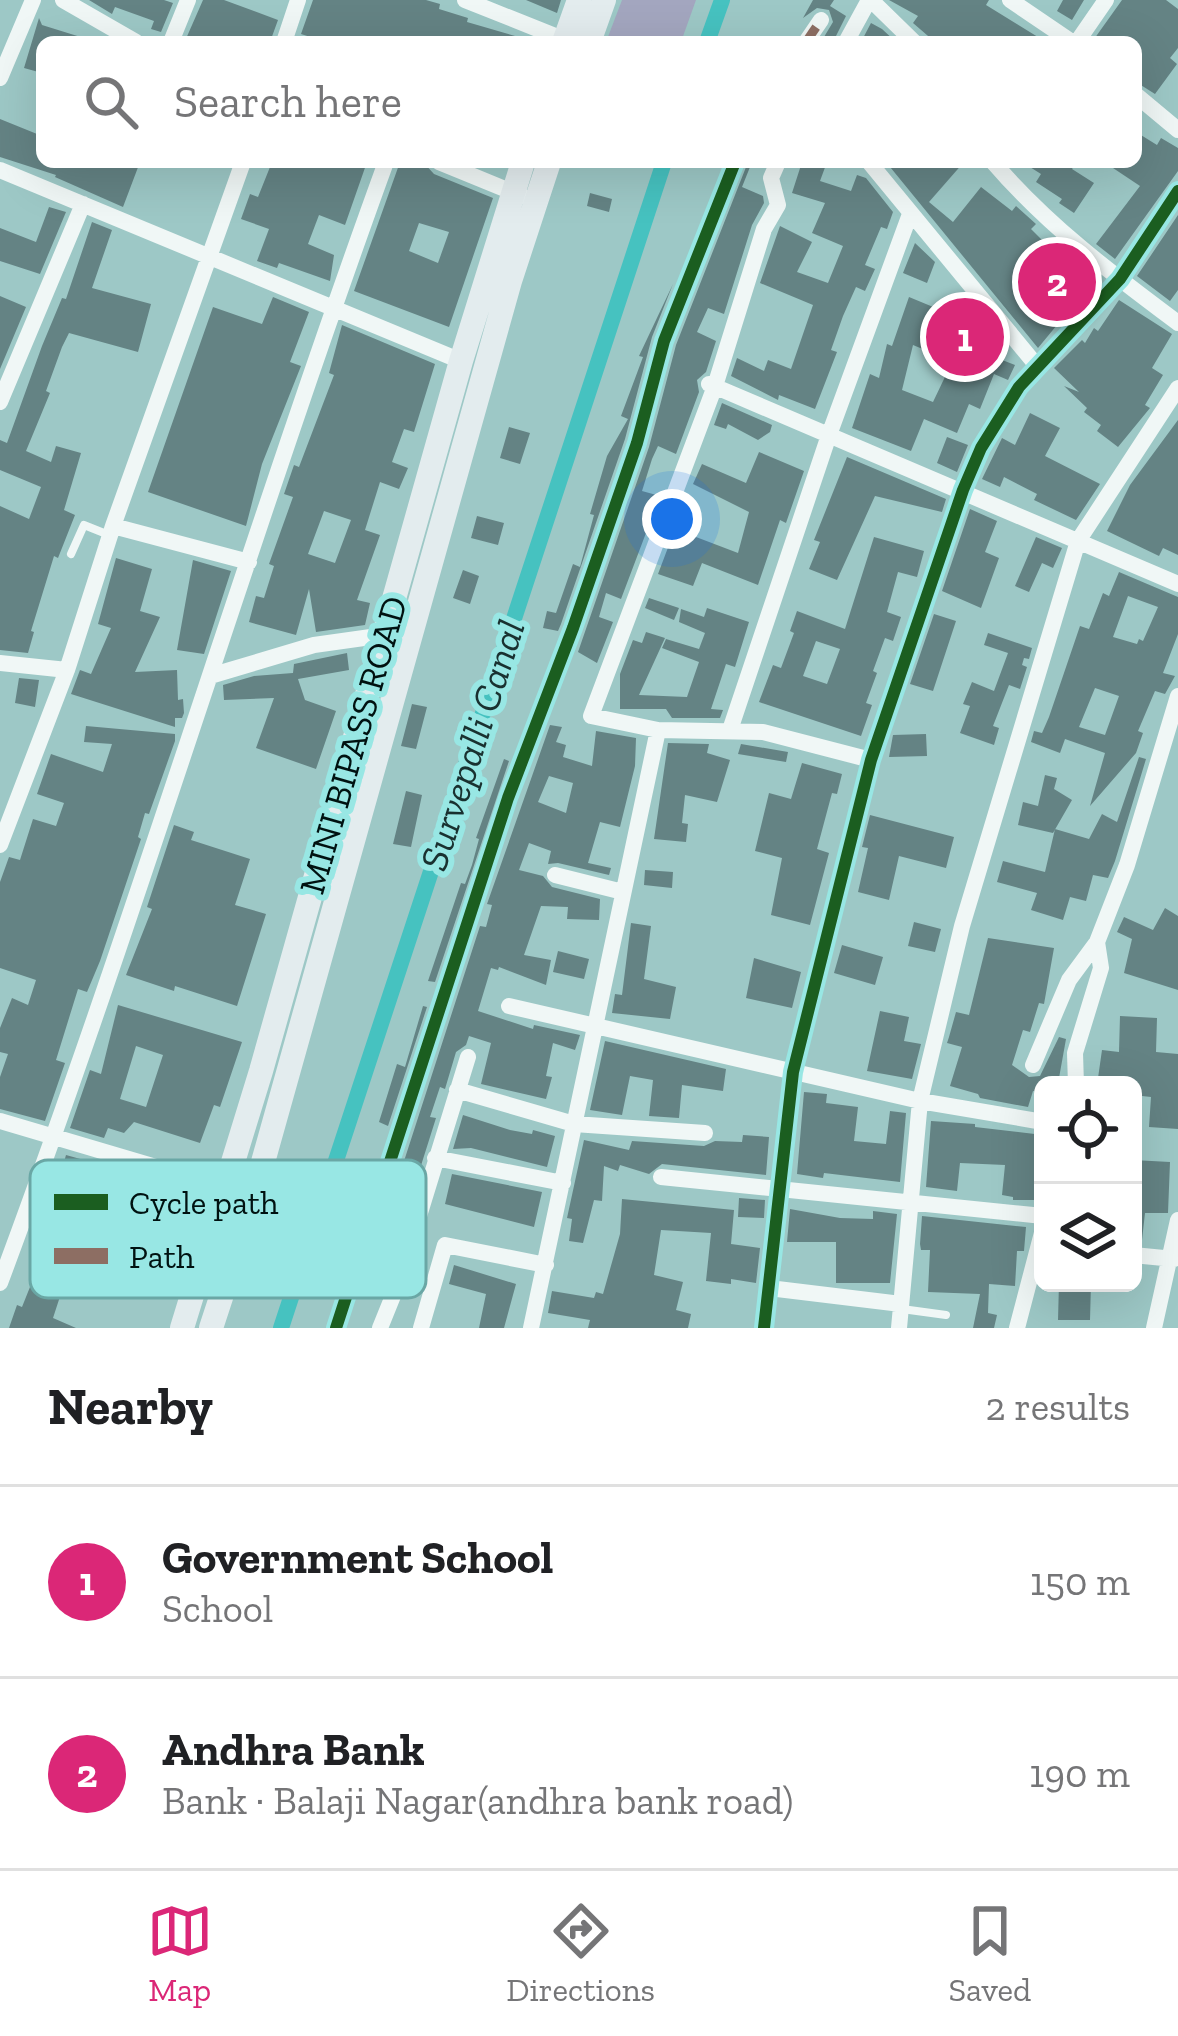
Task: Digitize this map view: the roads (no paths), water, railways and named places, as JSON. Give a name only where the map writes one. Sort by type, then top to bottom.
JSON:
[{"type":"main road","points":[[573,36],[579,0]]},
{"type":"main road","points":[[576,36],[604,0]]},
{"type":"main road","name":"MINI BIPASS ROAD","points":[[233,1160],[461,361],[525,196],[523,168]]},
{"type":"main road","points":[[264,1160],[510,281],[525,196],[545,168]]},
{"type":"main road","name":"MINI BIPASS ROAD","points":[[182,1328],[191,1298]]},
{"type":"main road","points":[[211,1328],[221,1298]]},
{"type":"street","points":[[0,78],[33,0]]},
{"type":"street","points":[[63,0],[126,36]]},
{"type":"street","points":[[173,36],[188,0]]},
{"type":"street","points":[[286,36],[298,0]]},
{"type":"street","points":[[465,0],[559,36]]},
{"type":"street","points":[[1010,0],[1065,36]]},
{"type":"street","points":[[1079,36],[1106,0]]},
{"type":"street","points":[[848,36],[861,1],[906,36]]},
{"type":"street","points":[[810,36],[821,20]]},
{"type":"street","points":[[1142,100],[1178,130]]},
{"type":"street","points":[[0,845],[67,670],[242,168]]},
{"type":"street","points":[[46,1160],[384,168]]},
{"type":"street","points":[[455,168],[525,196]]},
{"type":"street","points":[[391,1160],[514,780],[637,443],[664,341],[733,168]]},
{"type":"street","points":[[775,168],[771,178],[778,205],[764,229],[591,716],[658,730],[763,732],[871,760]]},
{"type":"street","points":[[874,168],[1037,366]]},
{"type":"street","points":[[999,168],[1052,226],[1178,323]]},
{"type":"street","points":[[0,170],[461,361]]},
{"type":"street","points":[[764,1328],[793,1072],[871,760],[963,490],[981,448],[1019,387],[1120,279],[1178,191]]},
{"type":"street","points":[[0,403],[82,204]]},
{"type":"street","points":[[730,730],[829,435],[910,214]]},
{"type":"street","points":[[711,385],[1178,584]]},
{"type":"street","points":[[769,1288],[900,1314],[920,1101],[962,926],[1078,542],[1178,388]]},
{"type":"street","points":[[112,531],[249,562]]},
{"type":"street","points":[[210,676],[314,645],[385,635]]},
{"type":"street","points":[[0,664],[67,670]]},
{"type":"street","points":[[1033,1065],[1069,980],[1097,942],[1139,827],[1178,696]]},
{"type":"street","points":[[531,1328],[658,730]]},
{"type":"street","points":[[555,875],[623,892]]},
{"type":"street","points":[[1076,1076],[1075,1053],[1101,968],[1097,942]]},
{"type":"street","points":[[509,1006],[920,1101],[1034,1120]]},
{"type":"street","points":[[426,1189],[468,1057]]},
{"type":"street","points":[[457,1090],[574,1124],[705,1133]]},
{"type":"street","points":[[0,1121],[126,1160]]},
{"type":"street","points":[[435,1158],[562,1183]]},
{"type":"street","points":[[661,1177],[1034,1215]]},
{"type":"street","points":[[0,1283],[30,1202]]},
{"type":"street","points":[[1154,1328],[1178,1220]]},
{"type":"street","points":[[421,1328],[445,1245],[546,1265]]},
{"type":"street","points":[[1142,1256],[1173,1259]]},
{"type":"street","points":[[1017,1328],[1034,1268]]},
{"type":"street","points":[[336,1328],[346,1298]]},
{"type":"street","points":[[380,1328],[392,1298]]},
{"type":"lane","points":[[71,554],[84,525],[112,531]]},
{"type":"lane","points":[[900,1314],[946,1315]]},
{"type":"waterway","name":"Survepalli Canal","points":[[709,36],[722,0]]},
{"type":"waterway","name":"Survepalli Canal","points":[[336,1160],[662,168]]},
{"type":"waterway","name":"Survepalli Canal","points":[[281,1328],[291,1298]]},
{"type":"place","name":"Andhra Bank","points":[[1057,282]]},
{"type":"place","name":"Government School","points":[[965,337]]}]
